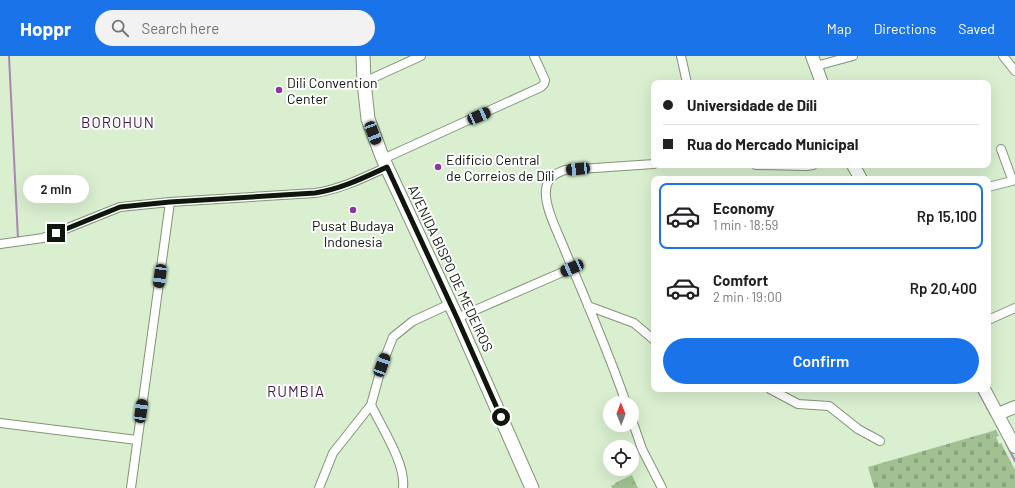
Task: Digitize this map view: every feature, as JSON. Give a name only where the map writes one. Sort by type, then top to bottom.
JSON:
[{"type":"main road","name":"AVENIDA BISPO DE MEDEIROS","points":[[363,56],[368,119],[385,163],[457,318],[532,488]]},
{"type":"street","points":[[364,82],[420,56]]},
{"type":"street","points":[[0,244],[43,238],[120,207],[170,202],[315,193],[332,190],[353,183],[385,163],[541,87],[545,80],[534,56]]},
{"type":"street","points":[[681,56],[686,80]]},
{"type":"street","points":[[821,80],[814,61],[853,56]]},
{"type":"street","points":[[1003,56],[1015,71]]},
{"type":"street","points":[[991,186],[1012,181],[1001,149]]},
{"type":"street","points":[[623,396],[550,213],[546,190],[549,178],[555,173],[565,170],[651,164]]},
{"type":"street","points":[[131,488],[170,202]]},
{"type":"street","points":[[457,318],[572,268]]},
{"type":"street","points":[[319,488],[333,453],[371,405],[382,365],[393,337],[413,320],[450,304]]},
{"type":"street","points":[[588,306],[634,323],[651,337]]},
{"type":"street","points":[[991,319],[1015,308]]},
{"type":"street","points":[[776,392],[798,404],[829,406],[858,429],[880,442]]},
{"type":"street","points":[[986,392],[1015,447]]},
{"type":"street","points":[[371,405],[400,463],[403,480],[402,488]]},
{"type":"street","points":[[998,414],[1015,407]]},
{"type":"street","points":[[0,423],[137,440]]},
{"type":"street","points":[[636,432],[642,449],[662,488]]},
{"type":"green space","points":[[996,430],[999,436],[996,437],[999,444],[1001,443],[1015,470],[1015,488],[874,488],[868,467]]},
{"type":"green space","points":[[632,476],[638,488],[612,488],[611,486]]},
{"type":"waterway","points":[[9,56],[18,239]]},
{"type":"waterway","points":[[979,392],[991,415]]},
{"type":"waterway","points":[[1006,443],[1015,461]]},
{"type":"place","name":"Dili Convention Center","points":[[279,90]]},
{"type":"place","name":"Edificio Central de Correios de Díli","points":[[438,167]]},
{"type":"place","name":"Pusat Budaya Indonesia","points":[[353,210]]},
{"type":"district","name":"BOROHUN","points":[[118,122]]},
{"type":"district","name":"RUMBIA","points":[[296,391]]},
{"type":"route","points":[[56,233],[120,207],[170,202],[315,193],[343,187],[387,167],[501,417]]}]
